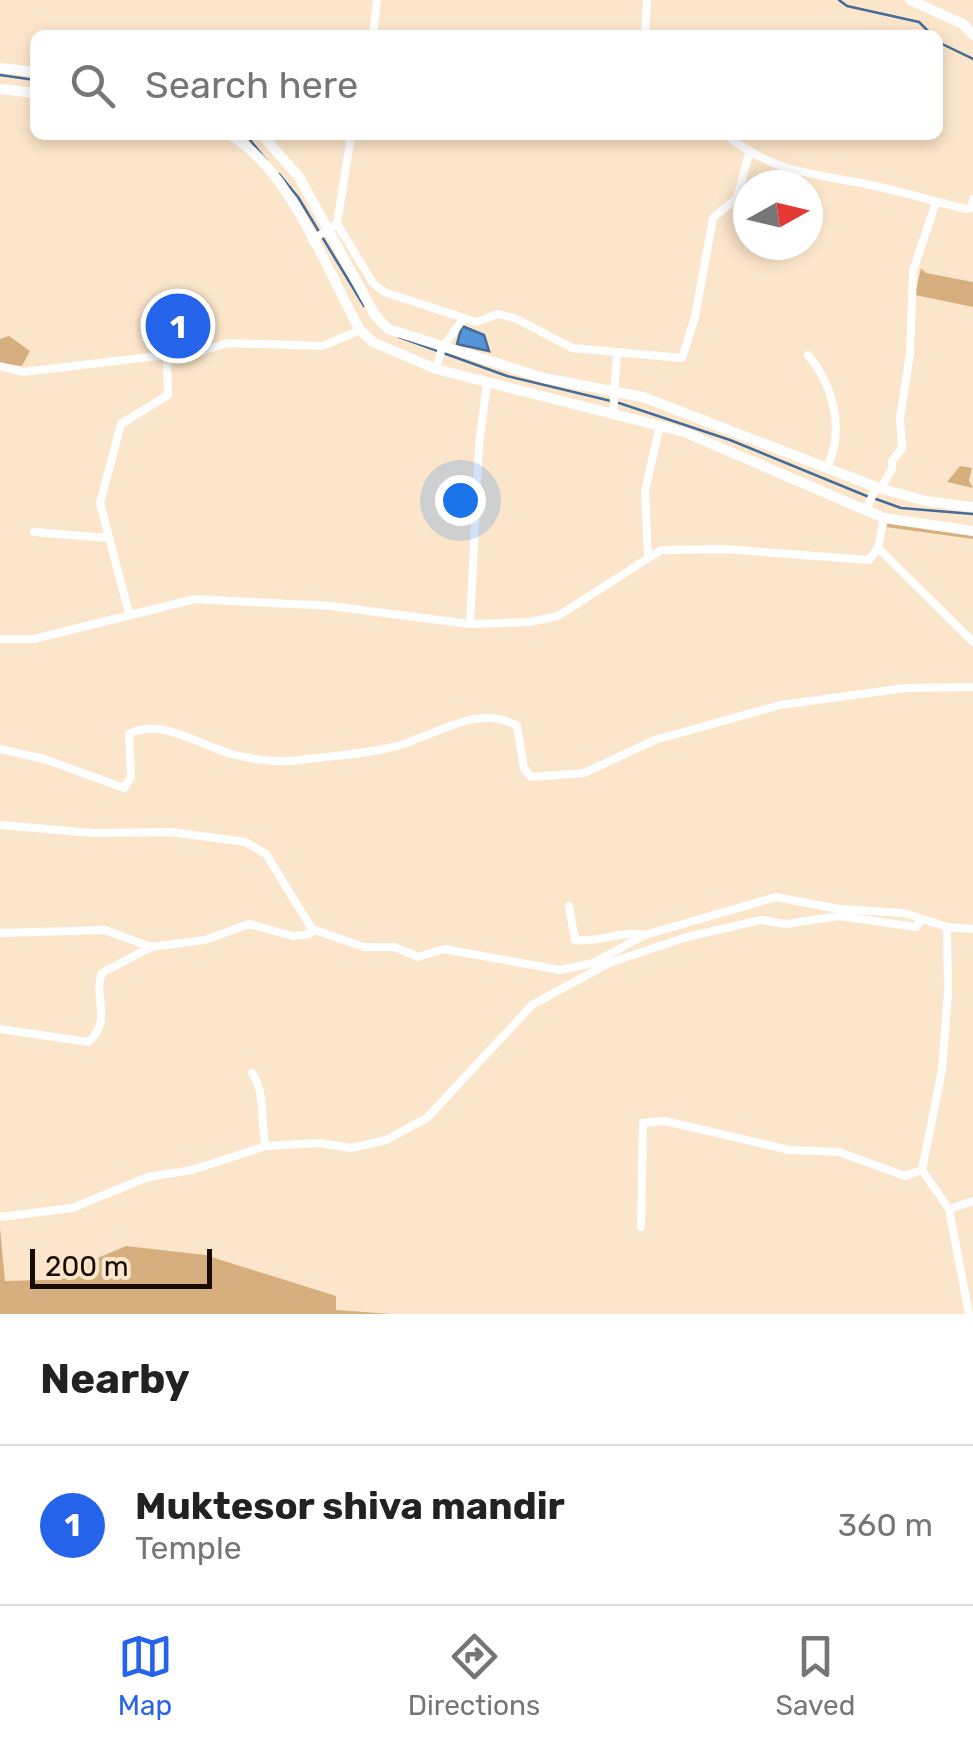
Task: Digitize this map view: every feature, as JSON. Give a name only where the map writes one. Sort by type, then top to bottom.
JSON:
[{"type":"main road","points":[[910,0],[963,24],[973,35]]},
{"type":"main road","points":[[0,68],[30,71]]},
{"type":"main road","points":[[0,88],[30,92]]},
{"type":"main road","points":[[235,140],[324,232],[375,315],[388,329],[544,378],[681,408],[879,487],[973,507]]},
{"type":"main road","points":[[266,140],[299,177],[360,330],[373,342],[487,383],[660,425],[884,518],[973,531]]},
{"type":"street","points":[[373,30],[377,0]]},
{"type":"street","points":[[645,30],[647,0]]},
{"type":"street","points":[[350,140],[324,232],[384,292],[476,322],[498,314],[533,324],[572,348],[684,356],[714,218],[736,198],[749,153]]},
{"type":"street","points":[[732,140],[749,153],[795,174],[865,184],[966,209],[971,208],[973,199]]},
{"type":"street","points":[[867,508],[902,448],[900,418],[910,354],[913,271],[936,202]]},
{"type":"street","points":[[437,365],[464,318]]},
{"type":"street","points":[[0,366],[24,372],[242,342],[323,346],[360,330]]},
{"type":"street","points":[[613,412],[618,393],[617,353]]},
{"type":"street","points":[[128,613],[100,503],[121,424],[166,400],[167,355]]},
{"type":"street","points":[[808,356],[823,376],[837,417],[837,448],[827,467]]},
{"type":"street","points":[[470,624],[478,445],[487,383]]},
{"type":"street","points":[[648,559],[644,490],[660,425]]},
{"type":"street","points":[[0,639],[34,639],[128,613],[195,599],[226,598],[470,624],[530,622],[558,616],[669,548],[868,560],[878,548],[884,518]]},
{"type":"street","points":[[34,532],[107,538]]},
{"type":"street","points":[[878,548],[973,642]]},
{"type":"street","points":[[0,749],[44,759],[124,788],[131,777],[129,734],[140,730],[178,734],[249,759],[297,760],[395,746],[452,725],[492,717],[517,726],[524,768],[530,777],[547,779],[584,773],[646,742],[780,705],[921,686],[973,687]]},
{"type":"street","points":[[0,824],[93,833],[172,832],[245,842],[266,854],[312,929],[364,947],[395,947],[418,957],[444,950],[560,970],[594,964],[645,935],[776,897],[839,908],[904,912],[947,927],[973,929]]},
{"type":"street","points":[[568,906],[575,940],[596,942],[620,930],[645,935]]},
{"type":"street","points":[[0,1217],[72,1208],[148,1177],[192,1170],[266,1146],[318,1143],[351,1148],[386,1140],[428,1118],[532,1005],[610,964],[761,920],[786,924],[839,916],[916,927],[922,919]]},
{"type":"street","points":[[0,1030],[88,1042],[98,1032],[104,1010],[97,992],[102,972],[152,946],[205,940],[250,924],[293,936],[310,934],[312,929]]},
{"type":"street","points":[[947,927],[948,992],[942,1070],[922,1170],[949,1208],[969,1314]]},
{"type":"street","points":[[0,933],[105,930],[152,946]]},
{"type":"street","points":[[252,1074],[263,1101],[260,1126],[266,1146]]},
{"type":"street","points":[[641,1228],[643,1123],[698,1127],[789,1150],[839,1152],[905,1176],[922,1170]]},
{"type":"street","points":[[949,1208],[973,1201]]},
{"type":"shaded area","points":[[921,268],[926,273],[973,282],[973,307],[915,295]]},
{"type":"shaded area","points":[[9,336],[30,351],[22,366],[0,363],[0,339]]},
{"type":"shaded area","points":[[960,466],[972,468],[969,480],[973,488],[947,482]]},
{"type":"shaded area","points":[[889,520],[973,535],[973,539],[886,527]]},
{"type":"shaded area","points":[[0,1228],[5,1281],[45,1280],[126,1246],[205,1255],[336,1296],[336,1310],[391,1314],[0,1314]]},
{"type":"water","points":[[462,326],[484,335],[489,351],[457,344]]},
{"type":"waterway","points":[[839,0],[847,6],[919,22],[927,30]]},
{"type":"waterway","points":[[943,44],[973,59]]},
{"type":"waterway","points":[[0,75],[30,79]]},
{"type":"waterway","points":[[250,140],[267,161]]},
{"type":"waterway","points":[[279,174],[298,197],[364,306]]},
{"type":"waterway","points":[[399,337],[507,376],[611,401]]},
{"type":"waterway","points":[[619,403],[730,440],[869,497]]},
{"type":"waterway","points":[[876,499],[901,508],[973,514]]},
{"type":"place","name":"Muktesor shiva mandir","points":[[178,326]]}]
